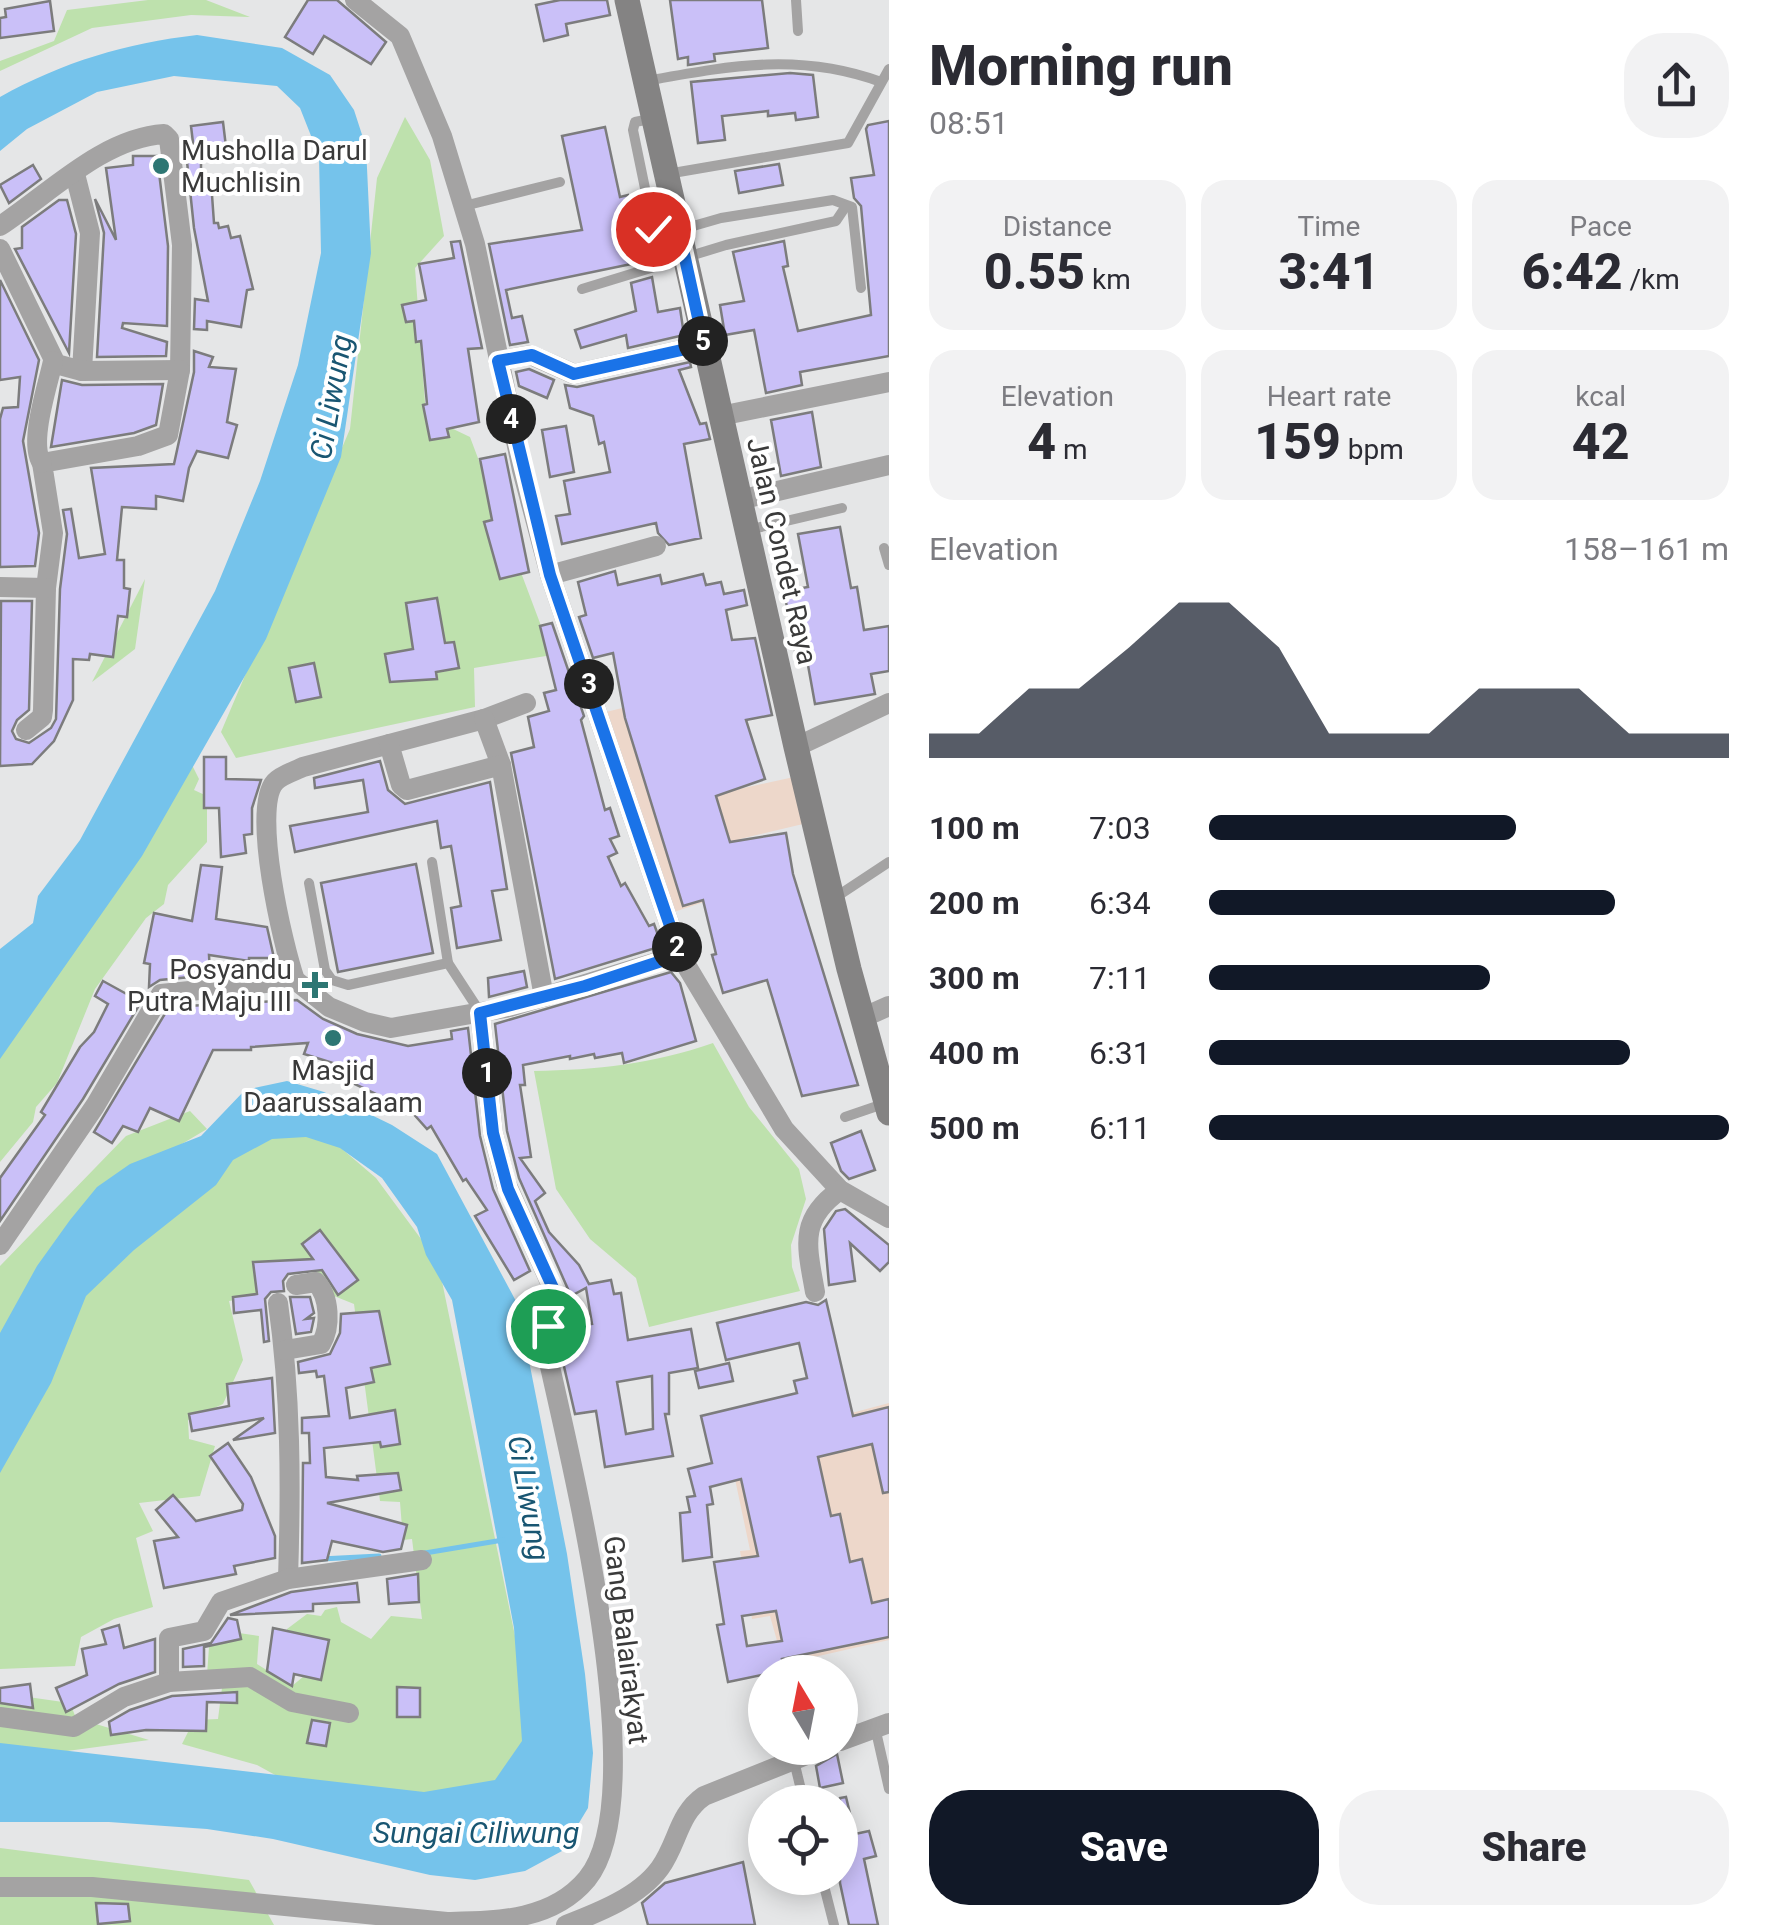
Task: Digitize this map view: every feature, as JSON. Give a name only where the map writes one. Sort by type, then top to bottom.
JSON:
[{"type":"street","points":[[355,0],[400,36],[432,108],[463,206],[550,575],[680,955],[784,1130],[840,1190],[889,1218]]},
{"type":"street","name":"Jalan Condet Raya","points":[[627,0],[832,900],[881,1055],[887,1108]]},
{"type":"street","points":[[0,226],[127,141],[164,134],[169,139],[182,245],[180,370],[164,439],[42,463]]},
{"type":"street","points":[[76,174],[90,233],[82,371]]},
{"type":"street","points":[[0,249],[53,361],[38,427],[38,456],[53,533],[46,588],[43,714],[26,730]]},
{"type":"street","points":[[498,361],[532,355],[574,374],[704,345]]},
{"type":"street","points":[[53,361],[82,371],[180,370]]},
{"type":"street","points":[[720,416],[889,382]]},
{"type":"street","points":[[739,500],[889,465]]},
{"type":"street","points":[[550,575],[656,546]]},
{"type":"street","points":[[0,587],[46,588]]},
{"type":"street","points":[[796,747],[889,703]]},
{"type":"street","points":[[526,704],[302,768],[275,782],[268,796],[265,827],[294,980],[329,1007],[364,1022],[392,1028],[544,997],[680,955]]},
{"type":"street","points":[[484,719],[501,765],[544,997]]},
{"type":"street","points":[[389,744],[401,784],[407,790],[501,765]]},
{"type":"street","points":[[0,1245],[95,1106],[161,994],[294,980]]},
{"type":"street","points":[[872,1022],[889,1006]]},
{"type":"street","name":"Gang Balairakyat","points":[[0,1887],[92,1887],[447,1922],[490,1921],[548,1908],[570,1895],[596,1866],[613,1779],[614,1726],[584,1522],[542,1335],[564,1314],[508,1189],[493,1133],[480,1013]]},
{"type":"street","points":[[816,1292],[807,1232],[814,1214],[840,1190]]},
{"type":"street","points":[[285,1350],[326,1340],[327,1309],[322,1287],[316,1282],[296,1285]]},
{"type":"street","points":[[278,1303],[285,1350],[290,1457],[288,1579]]},
{"type":"street","points":[[169,1682],[168,1638],[204,1631],[220,1602],[288,1579],[422,1560]]},
{"type":"street","points":[[0,1717],[74,1728],[124,1696],[169,1682],[253,1678],[266,1690],[292,1702],[349,1713]]},
{"type":"street","points":[[858,1734],[882,1725]]},
{"type":"street","points":[[566,1925],[594,1914],[647,1881],[659,1869],[689,1806],[704,1796],[782,1765]]},
{"type":"lane","points":[[796,0],[798,31]]},
{"type":"lane","points":[[645,82],[800,63],[842,69],[881,82]]},
{"type":"lane","points":[[667,174],[848,142],[889,69]]},
{"type":"lane","points":[[655,118],[635,122],[632,130],[653,229],[662,234],[721,218],[833,200],[852,208],[860,288]]},
{"type":"lane","points":[[463,206],[560,182]]},
{"type":"lane","points":[[582,288],[686,256],[836,221],[846,206]]},
{"type":"lane","points":[[747,530],[842,508]]},
{"type":"lane","points":[[884,548],[889,565]]},
{"type":"lane","points":[[432,862],[448,963],[480,1013]]},
{"type":"lane","points":[[832,900],[889,862]]},
{"type":"lane","points":[[309,883],[325,970],[332,980],[348,985],[448,963]]},
{"type":"lane","points":[[846,1117],[887,1108]]},
{"type":"lane","points":[[882,1725],[889,1789]]},
{"type":"lane","points":[[826,1895],[834,1925]]},
{"type":"shaded area","points":[[695,690],[730,791],[794,777],[803,824],[740,839],[749,887],[671,913],[606,712]]},
{"type":"shaded area","points":[[889,1403],[889,1640],[823,1655],[781,1655],[770,1616],[752,1619],[740,1551],[750,1550],[728,1446]]},
{"type":"green space","points":[[148,0],[206,0],[250,17],[191,15],[92,28],[0,71],[0,61],[54,41],[67,10]]},
{"type":"green space","points":[[405,117],[430,160],[444,236],[415,268],[426,416],[470,437],[552,655],[474,668],[475,707],[236,758],[221,732],[350,429],[377,178]]},
{"type":"green space","points":[[145,579],[135,649],[92,682]]},
{"type":"green space","points":[[191,763],[199,779],[194,790],[207,796],[207,842],[168,885],[164,904],[146,918],[95,989],[57,1083],[36,1107],[33,1122],[0,1162],[0,1048]]},
{"type":"green space","points":[[713,1043],[749,1107],[799,1169],[806,1199],[791,1245],[792,1267],[800,1291],[649,1327],[636,1278],[590,1239],[556,1189],[534,1071],[625,1064]]},
{"type":"green space","points":[[190,1111],[207,1129],[91,1198],[0,1339],[0,1266],[126,1136]]},
{"type":"green space","points":[[314,1125],[376,1178],[438,1262],[535,1733],[501,1810],[277,1776],[257,1765],[182,1744],[194,1720],[218,1719],[223,1680],[207,1675],[209,1647],[239,1633],[259,1636],[257,1664],[292,1686],[304,1676],[309,1655],[286,1646],[287,1629],[307,1614],[321,1616],[325,1610],[337,1607],[341,1622],[371,1639],[391,1616],[422,1619],[412,1539],[403,1540],[400,1502],[380,1501],[354,1304],[334,1296],[301,1260],[271,1270],[269,1295],[229,1301],[243,1360],[223,1404],[188,1420],[189,1439],[215,1446],[200,1496],[139,1503],[153,1531],[136,1538],[153,1607],[114,1619],[81,1637],[75,1666],[0,1669],[0,1418],[112,1247],[259,1140]]},
{"type":"green space","points":[[0,1693],[70,1703],[76,1718],[149,1740],[0,1760]]},
{"type":"green space","points":[[0,1848],[249,1880],[274,1925],[0,1925]]},
{"type":"water","name":"Ci Liwung","points":[[197,35],[282,48],[330,75],[354,110],[366,147],[371,253],[341,457],[266,639],[142,856],[0,1059],[0,949],[33,923],[38,896],[80,840],[215,591],[260,481],[298,365],[321,253],[319,156],[300,108],[277,86],[174,76],[97,92],[27,129],[0,151],[0,97],[95,56]]},
{"type":"water","name":"Sungai Ciliwung","points":[[287,1081],[324,1092],[392,1125],[437,1154],[518,1305],[567,1554],[593,1753],[588,1808],[562,1851],[525,1871],[475,1880],[430,1875],[273,1839],[207,1829],[109,1822],[0,1822],[0,1743],[424,1792],[495,1780],[522,1741],[514,1628],[452,1300],[426,1255],[417,1227],[382,1178],[340,1148],[306,1137],[272,1139],[233,1160],[216,1185],[134,1250],[86,1296],[51,1383],[0,1473],[0,1333],[37,1266],[70,1220],[97,1187],[130,1164],[201,1136],[245,1090]]},
{"type":"building","points":[[308,0],[337,0],[386,42],[371,64],[324,36],[313,54],[285,37]]},
{"type":"building","points":[[560,0],[607,0],[610,15],[566,24],[568,35],[544,41],[536,5]]},
{"type":"building","points":[[670,0],[762,0],[768,48],[714,54],[715,61],[688,65],[688,57],[678,59]]},
{"type":"building","points":[[50,1],[54,31],[0,38],[0,18],[6,17],[5,9]]},
{"type":"building","points":[[790,73],[813,75],[818,117],[796,120],[795,113],[768,116],[768,111],[722,116],[725,140],[698,143],[691,82]]},
{"type":"building","points":[[889,121],[889,356],[800,372],[802,385],[766,393],[754,330],[725,335],[720,305],[744,301],[733,252],[784,241],[788,266],[783,267],[798,331],[871,315],[861,206],[854,198],[851,178],[874,175],[866,129],[868,125]]},
{"type":"building","points":[[223,122],[226,147],[194,151],[191,126]]},
{"type":"building","points":[[605,127],[620,197],[628,195],[641,262],[506,290],[512,318],[522,316],[528,342],[510,345],[489,244],[582,230],[562,136]]},
{"type":"building","points":[[186,152],[201,152],[201,182],[211,181],[214,223],[219,228],[228,226],[231,238],[240,236],[253,289],[247,290],[241,327],[207,321],[207,330],[194,329],[195,299],[208,301],[194,228]]},
{"type":"building","points":[[133,156],[157,156],[168,246],[167,326],[123,323],[122,328],[167,342],[166,356],[97,357],[104,233],[95,199],[116,240],[106,168],[133,165]]},
{"type":"building","points":[[779,164],[783,185],[739,193],[735,171]]},
{"type":"building","points":[[33,165],[41,179],[9,203],[0,185]]},
{"type":"building","points":[[59,200],[67,200],[76,234],[69,353],[15,249],[22,248],[22,227]]},
{"type":"building","points":[[460,241],[482,348],[468,349],[479,422],[447,429],[449,437],[430,440],[423,405],[427,404],[421,341],[416,342],[414,321],[406,322],[402,305],[426,300],[419,264],[454,258],[451,242]]},
{"type":"building","points":[[652,277],[658,312],[680,308],[684,335],[628,348],[626,335],[581,348],[575,330],[636,311],[631,283]]},
{"type":"building","points":[[0,280],[39,360],[23,441],[39,533],[35,566],[0,567],[0,419],[3,408],[18,407],[20,377],[0,380]]},
{"type":"building","points":[[194,351],[213,357],[209,367],[236,369],[227,422],[237,425],[228,458],[197,451],[189,468],[183,501],[156,496],[156,509],[122,507],[117,560],[124,560],[124,588],[130,589],[127,617],[118,616],[113,657],[90,654],[89,660],[73,659],[73,700],[54,741],[32,764],[0,766],[1,601],[32,601],[29,710],[17,720],[12,731],[16,739],[29,743],[51,728],[56,719],[60,589],[67,534],[63,510],[71,509],[79,558],[105,554],[91,468],[174,464],[194,372]]},
{"type":"building","points":[[690,362],[691,367],[679,370],[710,439],[684,444],[701,538],[669,545],[658,533],[656,523],[562,544],[556,516],[570,514],[564,481],[610,472],[593,416],[570,408],[565,385],[577,387]]},
{"type":"building","points":[[529,369],[554,380],[547,398],[519,386],[516,372]]},
{"type":"building","points":[[62,380],[82,385],[163,384],[156,425],[134,433],[51,447]]},
{"type":"building","points":[[812,412],[821,467],[781,476],[771,420]]},
{"type":"building","points":[[566,426],[574,472],[550,477],[542,430]]},
{"type":"building","points":[[505,454],[529,572],[500,579],[484,522],[492,520],[480,459]]},
{"type":"building","points":[[840,527],[851,588],[857,587],[864,630],[889,626],[889,671],[871,674],[875,694],[815,704],[806,654],[796,656],[784,591],[808,587],[798,534]]},
{"type":"building","points":[[615,571],[618,585],[660,575],[662,584],[703,574],[706,585],[721,582],[724,594],[744,590],[747,605],[726,610],[732,640],[755,638],[772,715],[746,720],[765,779],[716,796],[730,842],[786,833],[793,874],[858,1085],[802,1096],[767,980],[723,993],[703,900],[683,906],[625,718],[613,653],[593,658],[579,617],[586,615],[578,582]]},
{"type":"building","points":[[437,598],[445,643],[454,642],[459,668],[436,672],[437,679],[390,682],[385,654],[413,649],[406,603]]},
{"type":"building","points":[[552,623],[584,716],[581,720],[605,810],[610,808],[619,836],[610,839],[617,853],[608,857],[621,886],[625,883],[649,926],[654,924],[662,946],[555,979],[511,753],[534,747],[528,717],[549,711],[544,693],[556,690],[540,626]]},
{"type":"building","points":[[314,663],[321,697],[296,702],[289,668]]},
{"type":"building","points":[[204,757],[226,757],[226,779],[261,780],[252,808],[252,834],[244,835],[246,853],[221,857],[219,808],[204,808]]},
{"type":"building","points":[[380,761],[388,790],[405,804],[490,782],[507,889],[492,891],[501,940],[457,948],[451,908],[461,906],[451,846],[441,848],[437,821],[295,852],[290,826],[368,812],[363,780],[315,788],[314,778]]},
{"type":"building","points":[[416,864],[433,953],[338,972],[321,883]]},
{"type":"building","points":[[201,865],[222,867],[216,919],[267,927],[274,958],[249,961],[209,955],[210,975],[160,980],[149,987],[150,964],[144,963],[154,913],[192,921]]},
{"type":"building","points":[[524,971],[527,987],[489,997],[488,978]]},
{"type":"building","points":[[671,972],[680,983],[696,1041],[624,1063],[622,1053],[595,1058],[594,1054],[570,1056],[523,1065],[525,1085],[520,1085],[531,1157],[520,1158],[545,1193],[535,1201],[549,1232],[579,1265],[589,1284],[611,1280],[614,1294],[621,1293],[628,1340],[691,1329],[698,1368],[669,1373],[669,1414],[665,1414],[673,1456],[605,1467],[596,1411],[575,1414],[557,1336],[571,1326],[592,1324],[586,1288],[571,1296],[519,1178],[507,1131],[495,1024]],"holes":[[[652,1376],[653,1429],[626,1434],[617,1382]]]},
{"type":"building","points":[[103,981],[141,1002],[83,1099],[0,1221],[0,1178],[45,1115],[41,1112],[80,1047],[94,1032],[108,1004],[95,996]]},
{"type":"building","points":[[297,1000],[323,1019],[357,1034],[408,1046],[452,1039],[451,1031],[468,1028],[480,1136],[493,1189],[530,1271],[514,1280],[475,1216],[487,1210],[466,1179],[463,1181],[431,1126],[427,1129],[410,1110],[346,1080],[352,1069],[304,1054],[308,1043],[213,1050],[179,1121],[150,1108],[138,1132],[123,1126],[112,1143],[94,1132],[169,1007]]},
{"type":"building","points":[[861,1131],[875,1170],[849,1179],[841,1171],[831,1143]]},
{"type":"building","points":[[845,1209],[889,1245],[889,1262],[880,1271],[850,1243],[855,1281],[829,1285],[824,1229],[836,1211]]},
{"type":"building","points":[[320,1230],[358,1280],[338,1295],[322,1270],[288,1274],[283,1281],[284,1291],[271,1292],[265,1299],[269,1341],[264,1342],[261,1310],[234,1313],[233,1297],[257,1294],[253,1262],[313,1259],[302,1244]]},
{"type":"building","points":[[290,1297],[310,1297],[314,1313],[306,1319],[314,1318],[311,1332],[296,1334]]},
{"type":"building","points":[[826,1300],[853,1416],[889,1407],[889,1492],[883,1493],[872,1444],[818,1457],[831,1516],[840,1514],[850,1562],[862,1559],[872,1603],[889,1599],[889,1637],[801,1655],[748,1655],[748,1678],[728,1682],[717,1625],[724,1624],[714,1562],[758,1556],[741,1479],[710,1487],[713,1504],[707,1505],[712,1557],[683,1561],[680,1513],[690,1512],[687,1497],[695,1496],[688,1469],[712,1463],[701,1416],[797,1393],[794,1381],[807,1378],[799,1343],[726,1360],[717,1323],[806,1302],[818,1305]],"holes":[[[776,1611],[782,1641],[747,1646],[742,1616]]]},
{"type":"building","points":[[379,1311],[390,1364],[371,1368],[374,1382],[346,1388],[350,1418],[395,1410],[400,1444],[381,1447],[380,1442],[324,1448],[326,1477],[358,1480],[357,1476],[398,1473],[401,1490],[327,1503],[407,1525],[401,1549],[383,1552],[332,1541],[327,1560],[302,1563],[303,1463],[310,1463],[309,1433],[302,1433],[302,1418],[329,1416],[324,1376],[317,1377],[316,1371],[299,1373],[298,1362],[330,1354],[340,1333],[341,1314]]},
{"type":"building","points":[[729,1363],[733,1381],[699,1388],[695,1371]]},
{"type":"building","points":[[272,1378],[275,1433],[233,1440],[264,1418],[192,1431],[189,1414],[229,1406],[227,1384]]},
{"type":"building","points":[[228,1443],[251,1477],[275,1536],[275,1558],[234,1566],[236,1574],[164,1588],[154,1541],[178,1537],[156,1510],[173,1495],[196,1521],[242,1510],[243,1504],[210,1456]]},
{"type":"building","points":[[418,1574],[419,1602],[389,1604],[387,1579]]},
{"type":"building","points":[[357,1583],[359,1602],[313,1604],[313,1611],[230,1615],[291,1592]]},
{"type":"building","points":[[228,1618],[237,1620],[241,1639],[204,1647],[204,1666],[183,1667],[183,1649],[211,1643]]},
{"type":"building","points":[[119,1625],[124,1648],[155,1639],[155,1672],[119,1684],[66,1712],[56,1688],[87,1675],[82,1649],[106,1644],[102,1630]]},
{"type":"building","points":[[273,1628],[329,1640],[321,1680],[294,1674],[292,1686],[267,1671]]},
{"type":"building","points":[[30,1684],[33,1708],[0,1703],[0,1688]]},
{"type":"building","points":[[397,1687],[420,1688],[420,1717],[397,1717]]},
{"type":"building","points":[[237,1692],[237,1703],[207,1702],[206,1731],[146,1730],[111,1735],[109,1722],[130,1710],[172,1696]]},
{"type":"building","points":[[312,1720],[330,1723],[326,1746],[307,1743]]},
{"type":"building","points":[[839,1765],[843,1783],[819,1785],[816,1766]]},
{"type":"building","points":[[869,1831],[876,1856],[864,1859],[878,1925],[849,1925],[843,1895],[858,1895],[858,1833]]},
{"type":"building","points":[[743,1862],[755,1925],[648,1925],[642,1903],[665,1883]]},
{"type":"building","points":[[96,1903],[128,1904],[130,1921],[98,1924]]},
{"type":"waterway","name":"Ci Liwung","points":[[425,1553],[503,1540]]},
{"type":"waterway","points":[[321,1559],[379,1556]]},
{"type":"place","name":"Musholla Darul Muchlisin","points":[[161,166]]},
{"type":"place","name":"Posyandu Putra Maju III","points":[[315,985]]},
{"type":"place","name":"Masjid Daarussalaam","points":[[333,1038]]},
{"type":"route","points":[[548,1326],[564,1314],[508,1189],[493,1133],[480,1013],[585,986],[680,955],[550,575],[498,361],[532,355],[574,374],[704,345],[679,231],[662,234],[653,229]]}]
